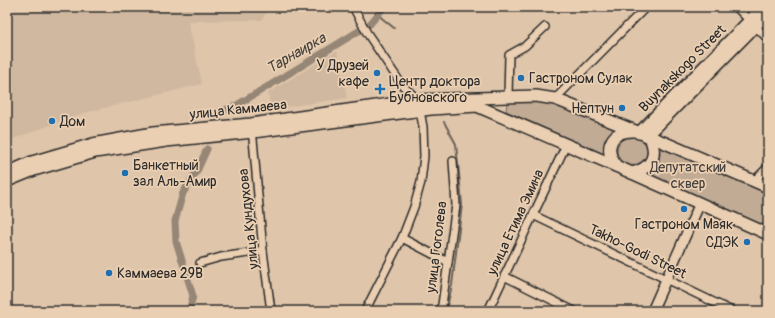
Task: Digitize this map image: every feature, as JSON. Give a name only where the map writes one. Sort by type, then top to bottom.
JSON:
[{"type":"main road","name":"Buynakskogo Street","points":[[752,24],[763,7]]},
{"type":"main road","name":"Buynakskogo Street","points":[[643,134],[752,24],[768,13]]},
{"type":"main road","name":"улица Каммаева","points":[[7,181],[34,170],[95,152],[418,105],[477,102],[508,96],[536,96],[555,99],[643,134],[768,187]]},
{"type":"main road","points":[[477,102],[566,144],[768,234]]},
{"type":"main road","name":"улица Каммаева","points":[[7,173],[32,162],[93,144],[153,133],[252,128]]},
{"type":"main road","points":[[616,166],[611,159],[609,150],[612,141],[617,134],[626,131],[643,134],[654,146],[654,156],[650,165],[642,171],[632,173]]},
{"type":"street","points":[[353,7],[367,33],[402,85],[418,105],[423,127],[424,156],[421,182],[414,207],[402,238],[365,311]]},
{"type":"street","points":[[555,99],[646,7]]},
{"type":"street","points":[[736,7],[768,39]]},
{"type":"street","points":[[508,96],[509,55],[525,46],[545,27]]},
{"type":"street","name":"улица Кундухова","points":[[252,128],[263,251],[271,311]]},
{"type":"street","name":"улица Етима Эмина","points":[[488,311],[566,144]]},
{"type":"street","name":"улица Гоголева","points":[[439,311],[442,305],[456,205],[453,161]]},
{"type":"street","points":[[754,181],[768,167]]},
{"type":"street","points":[[652,311],[700,203]]},
{"type":"street","name":"Takho-Godi Street","points":[[534,215],[732,311]]},
{"type":"street","points":[[402,238],[448,262]]},
{"type":"street","points":[[200,263],[221,257],[263,251]]},
{"type":"street","points":[[504,276],[574,311]]},
{"type":"shaded area","points":[[7,7],[269,7],[262,20],[188,21],[202,84],[84,113],[7,141]]},
{"type":"shaded area","points":[[337,51],[347,98],[271,109],[268,93]]},
{"type":"green space","points":[[535,100],[556,104],[617,128],[610,133],[604,143],[605,155],[506,111],[507,103]]},
{"type":"green space","points":[[632,136],[643,140],[647,151],[643,162],[632,166],[621,162],[617,151],[621,140]]},
{"type":"green space","name":"Депутатский сквер","points":[[658,144],[768,193],[768,228],[645,174],[654,169],[658,162],[660,154]]},
{"type":"waterway","name":"Тарнаирка","points":[[216,114],[237,105],[370,24],[384,7]]},
{"type":"waterway","points":[[378,15],[394,28]]},
{"type":"waterway","points":[[444,122],[456,144],[462,204],[452,285],[446,311]]},
{"type":"waterway","name":"Тарнаирка","points":[[189,311],[193,296],[176,241],[175,221],[183,193],[197,171],[207,149]]},
{"type":"place","name":"У Друзей кафе","points":[[377,73]]},
{"type":"place","name":"Гастроном Сулак","points":[[521,78]]},
{"type":"place","name":"Центр доктора Бубновского","points":[[380,89]]},
{"type":"place","name":"Нептун","points":[[622,108]]},
{"type":"place","name":"Дом","points":[[52,121]]},
{"type":"place","name":"Банкетный зал Аль-Амир","points":[[125,173]]},
{"type":"place","name":"Гастроном Маяк","points":[[684,209]]},
{"type":"place","name":"СДЭК","points":[[747,242]]},
{"type":"place","name":"Каммаева 29В","points":[[109,273]]}]
